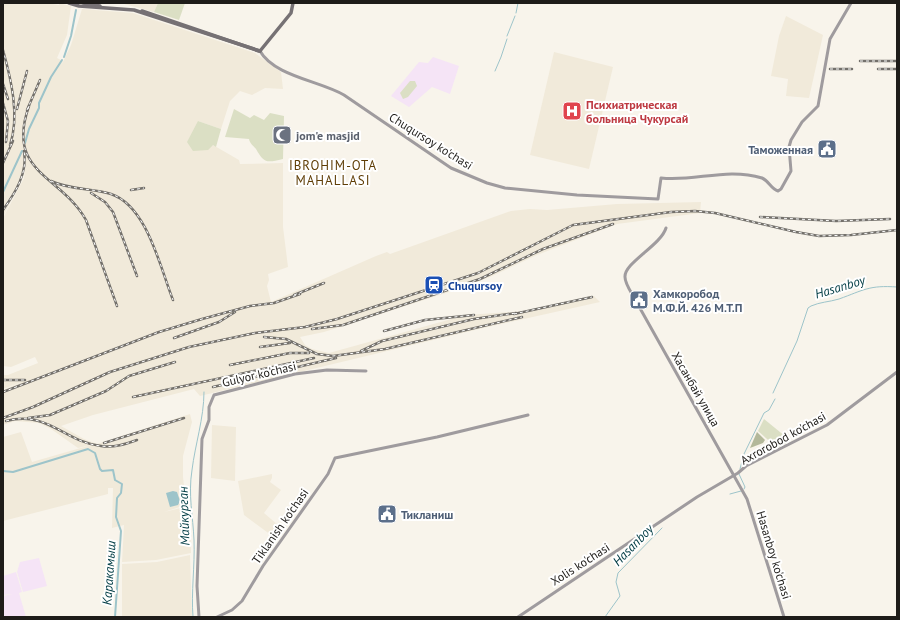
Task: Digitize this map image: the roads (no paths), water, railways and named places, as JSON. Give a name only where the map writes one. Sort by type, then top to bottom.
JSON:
[{"type":"main road","points":[[69,3],[79,6],[134,10],[260,51]]},
{"type":"main road","points":[[84,3],[134,8],[260,51]]},
{"type":"main road","points":[[260,51],[291,14],[293,3]]},
{"type":"street","name":"Chuqursoy ko'chasi","points":[[260,51],[280,68],[340,92],[452,168],[479,181],[505,188],[577,195],[658,199],[661,178],[678,179],[729,173],[762,179],[768,182],[776,191],[780,191],[791,172],[790,140],[802,122],[817,107],[832,34],[852,3]]},
{"type":"street","name":"Хасанбай улица","points":[[666,228],[652,248],[626,270],[625,279],[744,493]]},
{"type":"street","name":"Gulyor ko'chasi","points":[[199,617],[197,586],[202,439],[209,420],[209,407],[213,397],[221,392],[295,374],[327,370],[366,371]]},
{"type":"street","name":"Axrorobod ko'chasi","points":[[734,476],[746,466],[828,425],[897,372]]},
{"type":"street","name":"Tiklanish ko'chasi","points":[[238,605],[263,566],[313,498],[331,470],[335,458],[528,415]]},
{"type":"street","name":"Xolis ko'chasi","points":[[518,617],[697,497],[734,476]]},
{"type":"street","name":"Hasanboy ko'chasi","points":[[744,493],[784,617]]},
{"type":"street","points":[[213,617],[238,605]]},
{"type":"street","points":[[217,617],[238,605]]},
{"type":"water","points":[[173,491],[177,492],[180,501],[178,505],[170,507],[166,493]]},
{"type":"waterway","points":[[516,13],[518,3]]},
{"type":"waterway","name":"Каракамыш","points":[[64,57],[71,36],[76,10]]},
{"type":"waterway","points":[[507,36],[515,16]]},
{"type":"waterway","points":[[495,71],[507,39]]},
{"type":"waterway","name":"Каракамыш","points":[[25,143],[29,129],[39,108],[39,103],[51,77],[62,60]]},
{"type":"waterway","name":"Каракамыш","points":[[3,192],[22,151]]},
{"type":"waterway","name":"Hasanboy","points":[[773,393],[797,341],[808,308],[867,289],[897,287]]},
{"type":"waterway","name":"Майкурган","points":[[193,617],[192,598],[194,550],[191,479],[193,461],[203,412],[204,392]]},
{"type":"waterway","name":"Hasanboy","points":[[740,469],[744,454],[764,413],[769,410],[775,399]]},
{"type":"waterway","name":"Каракамыш","points":[[3,471],[13,472],[88,449],[95,453],[102,471],[113,470],[115,480],[122,484],[121,493],[117,498],[116,517],[121,531],[115,617]]},
{"type":"waterway","name":"Hasanboy","points":[[739,474],[745,487],[744,489]]},
{"type":"waterway","name":"Hasanboy","points":[[730,494],[741,491]]},
{"type":"waterway","name":"Hasanboy","points":[[605,617],[620,596],[616,582],[618,573],[662,528]]},
{"type":"railway","points":[[3,50],[9,73],[14,110],[13,134],[10,145]]},
{"type":"railway","points":[[860,61],[897,61]]},
{"type":"railway","points":[[830,69],[852,69]]},
{"type":"railway","points":[[878,69],[897,69]]},
{"type":"railway","points":[[17,109],[27,71]]},
{"type":"railway","points":[[27,110],[40,80]]},
{"type":"railway","points":[[3,84],[8,99]]},
{"type":"railway","points":[[3,103],[8,121],[6,142]]},
{"type":"railway","points":[[29,106],[24,128],[24,146],[30,160],[39,171],[75,205],[86,220],[117,306]]},
{"type":"railway","points":[[3,163],[13,141]]},
{"type":"railway","points":[[3,210],[20,182],[24,167],[24,151]]},
{"type":"railway","points":[[51,181],[66,186],[111,194],[123,201],[134,211],[151,239],[173,300]]},
{"type":"railway","points":[[131,190],[144,188]]},
{"type":"railway","points":[[91,193],[105,202],[113,212],[137,276]]},
{"type":"railway","points":[[3,418],[33,407],[110,372],[189,347],[255,333],[305,327],[337,319],[478,273],[573,225],[671,212],[695,211],[715,213],[819,236],[851,235],[897,230]]},
{"type":"railway","points":[[760,217],[836,221],[890,219]]},
{"type":"railway","points":[[312,329],[343,325],[480,279],[543,249],[613,224]]},
{"type":"railway","points":[[294,295],[324,283]]},
{"type":"railway","points":[[3,392],[159,332],[250,306],[274,303],[300,294]]},
{"type":"railway","points":[[514,314],[592,297]]},
{"type":"railway","points":[[174,338],[219,322],[235,312]]},
{"type":"railway","points":[[361,351],[382,341],[474,319],[516,313]]},
{"type":"railway","points":[[384,331],[425,320],[474,315]]},
{"type":"railway","points":[[264,337],[286,339],[317,354],[333,356],[385,349],[522,317]]},
{"type":"railway","points":[[260,347],[290,343]]},
{"type":"railway","points":[[230,365],[290,353],[309,353]]},
{"type":"railway","points":[[133,397],[314,358]]},
{"type":"railway","points":[[213,387],[336,358]]},
{"type":"railway","points":[[28,418],[50,415],[106,391],[129,376],[175,362]]},
{"type":"railway","points":[[3,380],[25,380]]},
{"type":"railway","points":[[104,443],[184,418]]},
{"type":"railway","points":[[6,421],[21,419],[45,423],[76,439],[101,446],[115,446],[137,440]]},
{"type":"place","name":"Психиатрическая больница Чукурсай","points":[[572,111]]},
{"type":"place","name":"jom'e masjid","points":[[282,135]]},
{"type":"place","name":"Таможенная","points":[[827,149]]},
{"type":"place","name":"Chuqursoy","points":[[434,285]]},
{"type":"place","name":"Хамкоробод М.Ф.Й. 426 М.Т.П","points":[[639,300]]},
{"type":"place","name":"Тикланиш","points":[[387,514]]},
{"type":"district","name":"IBROHIM-OTA MAHALLASI","points":[[333,172]]}]
